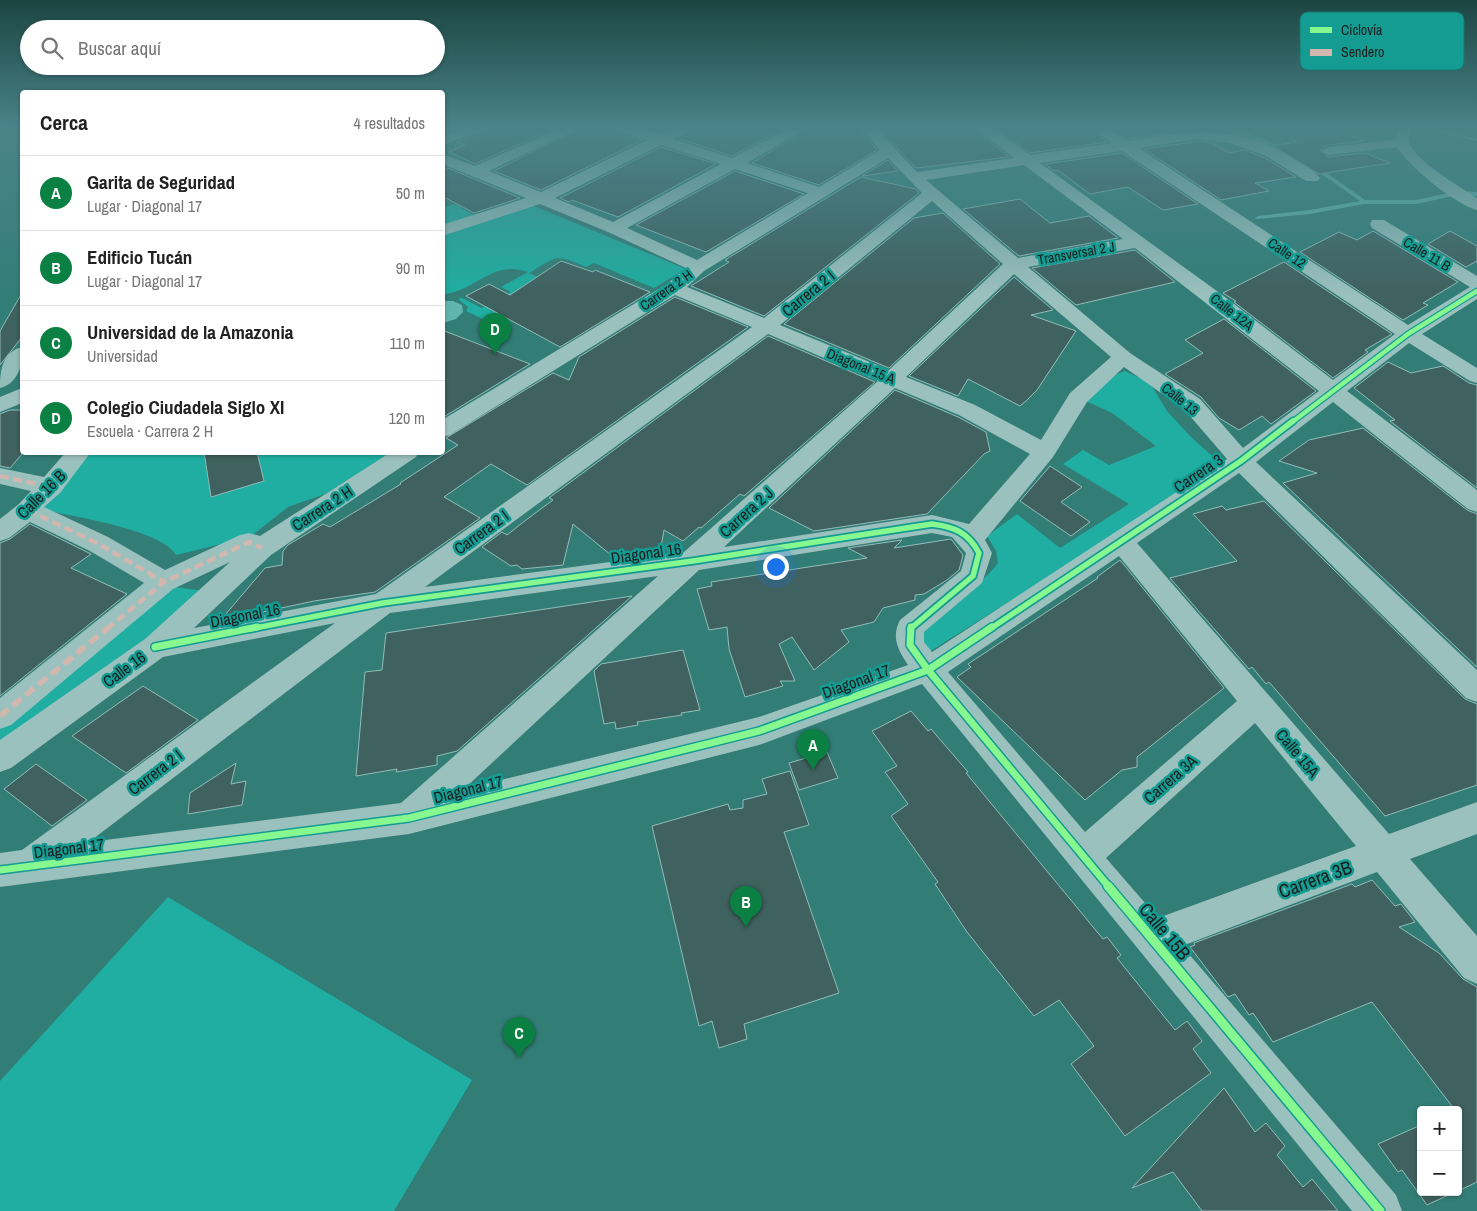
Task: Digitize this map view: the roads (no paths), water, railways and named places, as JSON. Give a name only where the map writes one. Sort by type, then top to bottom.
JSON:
[{"type":"main road","points":[[1446,184],[1477,205]]},
{"type":"main road","points":[[0,382],[20,356]]},
{"type":"street","points":[[505,184],[614,228],[698,267]]},
{"type":"street","points":[[445,230],[542,198],[572,184]]},
{"type":"street","points":[[614,228],[698,184]]},
{"type":"street","points":[[794,184],[823,193]]},
{"type":"street","name":"Carrera 2 H","points":[[445,428],[674,288],[698,267],[838,184]]},
{"type":"street","points":[[923,185],[929,184]]},
{"type":"street","name":"Calle 12A","points":[[1057,184],[1214,298],[1477,503]]},
{"type":"street","name":"Calle 12","points":[[1182,184],[1477,378]]},
{"type":"street","name":"Calle 13","points":[[923,185],[1123,357],[1192,404],[1241,461],[1477,689]]},
{"type":"street","name":"Carrera 2 I","points":[[14,869],[765,327],[923,185]]},
{"type":"street","name":"Calle 11 B","points":[[1378,224],[1477,284]]},
{"type":"street","name":"Transversal 2 J","points":[[1014,264],[1138,242]]},
{"type":"street","name":"Carrera 2 J","points":[[409,818],[892,379],[1014,264]]},
{"type":"street","name":"Diagonal 15 A","points":[[674,288],[967,410],[1045,452]]},
{"type":"street","name":"Carrera 3","points":[[928,670],[1241,461],[1408,334],[1477,291]]},
{"type":"street","points":[[928,670],[910,645],[910,628],[973,576],[979,554],[972,538],[1045,452],[1078,398],[1123,357]]},
{"type":"street","points":[[0,405],[20,396]]},
{"type":"street","name":"Calle 16 B","points":[[0,532],[28,510],[51,487],[78,455]]},
{"type":"street","name":"Carrera 2 H","points":[[262,548],[403,455]]},
{"type":"street","points":[[0,476],[51,487]]},
{"type":"street","points":[[28,510],[99,544],[164,582]]},
{"type":"street","name":"Diagonal 16","points":[[155,647],[383,603],[693,561],[932,524],[951,526],[972,538]]},
{"type":"street","name":"Calle 15A","points":[[1121,540],[1477,965]]},
{"type":"street","points":[[0,716],[164,582],[248,542],[262,548]]},
{"type":"street","name":"Calle 16","points":[[0,758],[155,647],[262,548]]},
{"type":"street","name":"Diagonal 17","points":[[14,869],[409,818],[759,732],[928,670]]},
{"type":"street","name":"Calle 15B","points":[[928,670],[1380,1211]]},
{"type":"street","name":"Carrera 3A","points":[[1083,856],[1256,703]]},
{"type":"street","name":"Carrera 3B","points":[[1152,939],[1477,818]]},
{"type":"water","points":[[445,301],[453,301],[462,305],[463,312],[456,319],[445,322]]},
{"type":"waterway","points":[[1338,184],[1364,202]]},
{"type":"waterway","points":[[1364,202],[1416,202],[1458,193],[1477,194]]},
{"type":"waterway","points":[[1258,218],[1310,212],[1364,202]]},
{"type":"place","name":"Colegio Ciudadela Siglo XI","points":[[495,354]]},
{"type":"place","name":"Garita de Seguridad","points":[[813,770]]},
{"type":"place","name":"Edificio Tucán","points":[[746,927]]},
{"type":"place","name":"Universidad de la Amazonia","points":[[519,1058]]}]
